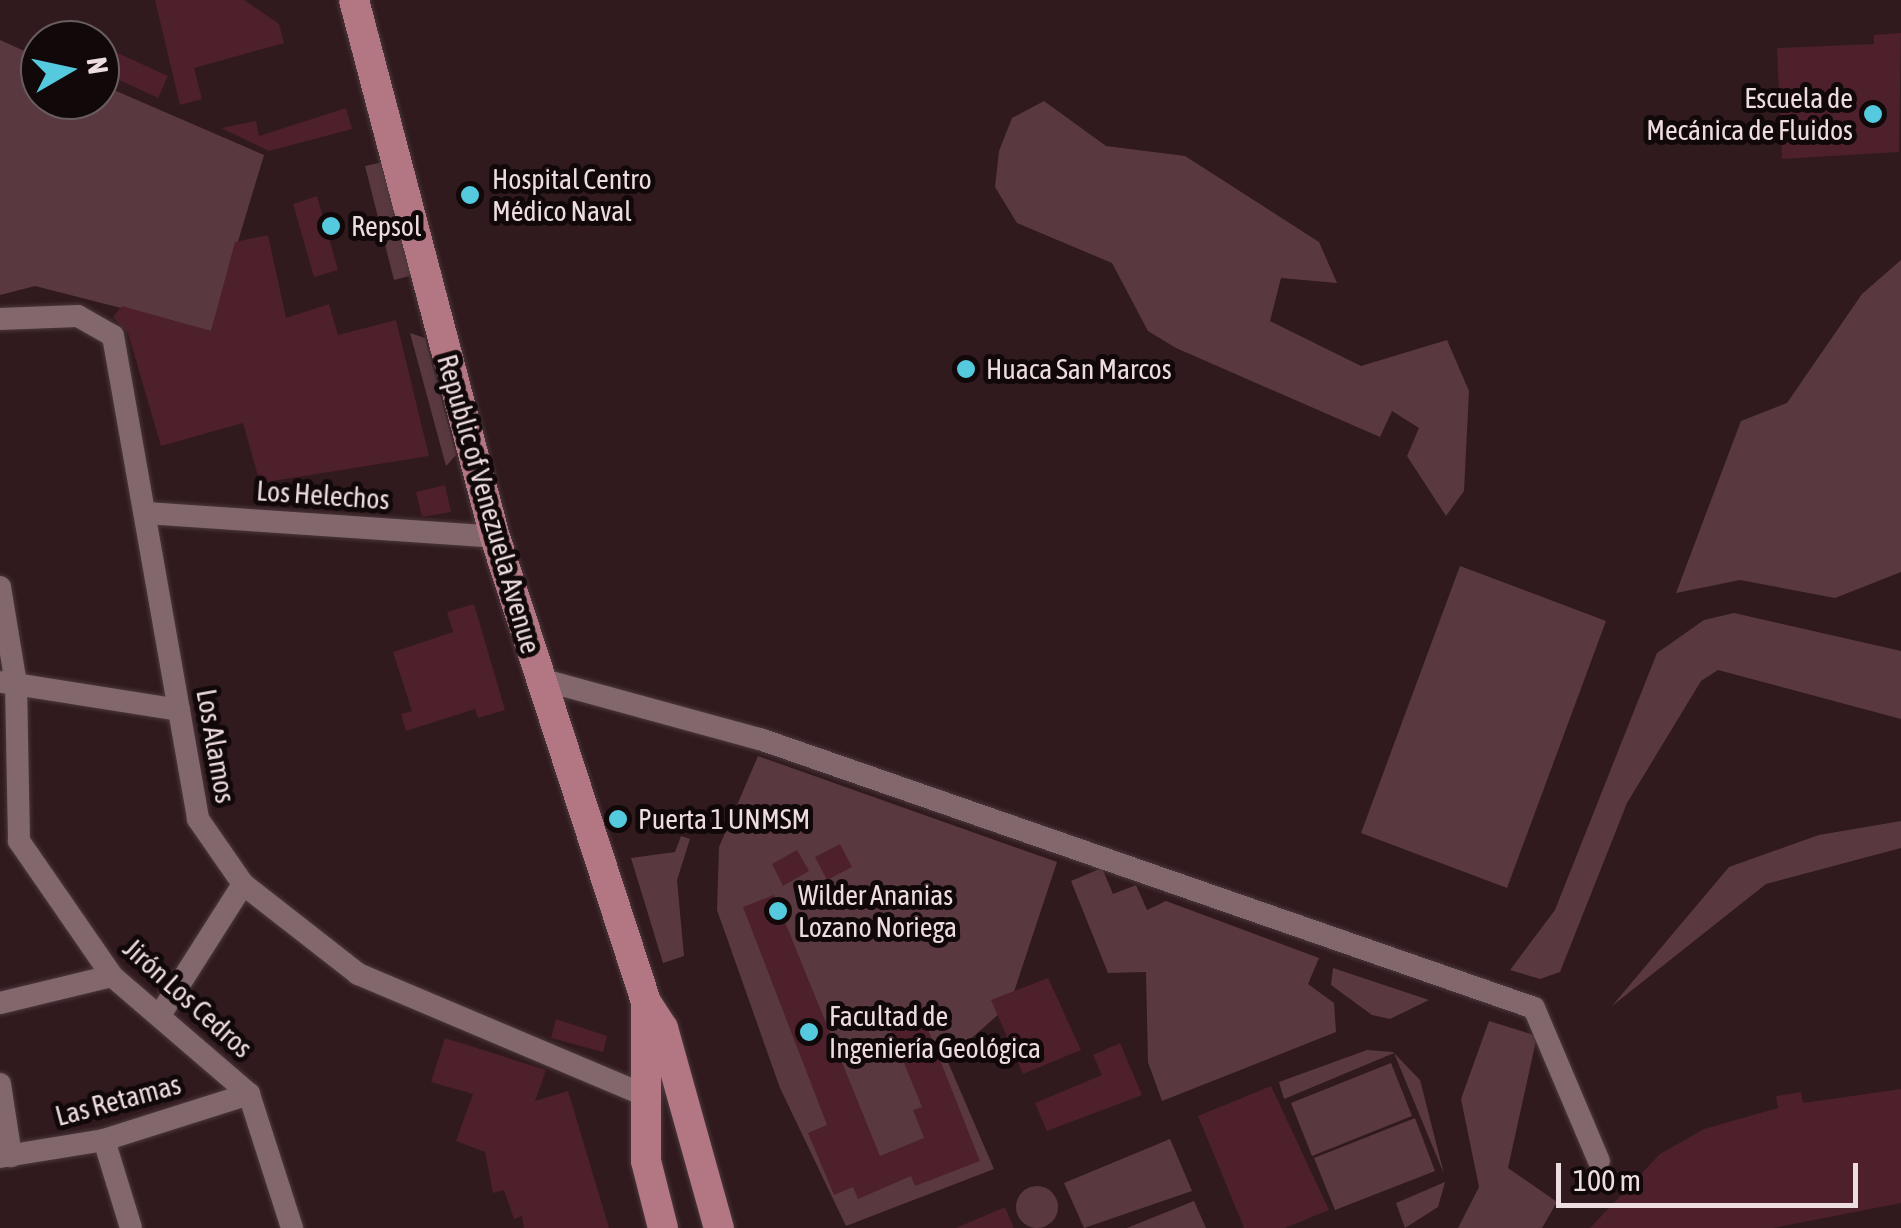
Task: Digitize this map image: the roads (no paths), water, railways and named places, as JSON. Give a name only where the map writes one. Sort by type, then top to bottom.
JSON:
[{"type":"main road","name":"Republic of Venezuela Avenue","points":[[354,0],[495,537],[646,1002],[663,1028],[719,1228]]},
{"type":"main road","name":"Republic of Venezuela Avenue","points":[[646,1002],[645,1095],[660,1217]]},
{"type":"main road","points":[[660,1217],[675,1176],[706,1184]]},
{"type":"street","name":"Los Alamos","points":[[0,319],[78,316],[112,331],[200,826],[243,884],[358,974],[645,1095]]},
{"type":"street","name":"Los Helechos","points":[[146,512],[495,537]]},
{"type":"street","name":"Jirón Los Cedros","points":[[0,587],[8,682],[10,837],[112,976],[249,1094],[292,1228]]},
{"type":"street","points":[[540,679],[760,739],[1534,1008],[1598,1161]]},
{"type":"street","points":[[8,682],[179,710]]},
{"type":"street","points":[[160,1015],[243,884]]},
{"type":"street","points":[[0,1003],[112,976]]},
{"type":"street","points":[[0,1084],[5,1156]]},
{"type":"street","name":"Las Retamas","points":[[5,1156],[104,1140],[249,1094]]},
{"type":"street","points":[[104,1140],[131,1228]]},
{"type":"place","name":"Escuela de Mecánica de Fluidos","points":[[1873,114]]},
{"type":"place","name":"Hospital Centro Médico Naval","points":[[470,195]]},
{"type":"place","name":"Repsol","points":[[331,226]]},
{"type":"place","name":"Huaca San Marcos","points":[[966,369]]},
{"type":"place","name":"Puerta 1 UNMSM","points":[[618,819]]},
{"type":"place","name":"Wilder Ananias Lozano Noriega","points":[[778,911]]},
{"type":"place","name":"Facultad de Ingeniería Geológica","points":[[809,1032]]}]
